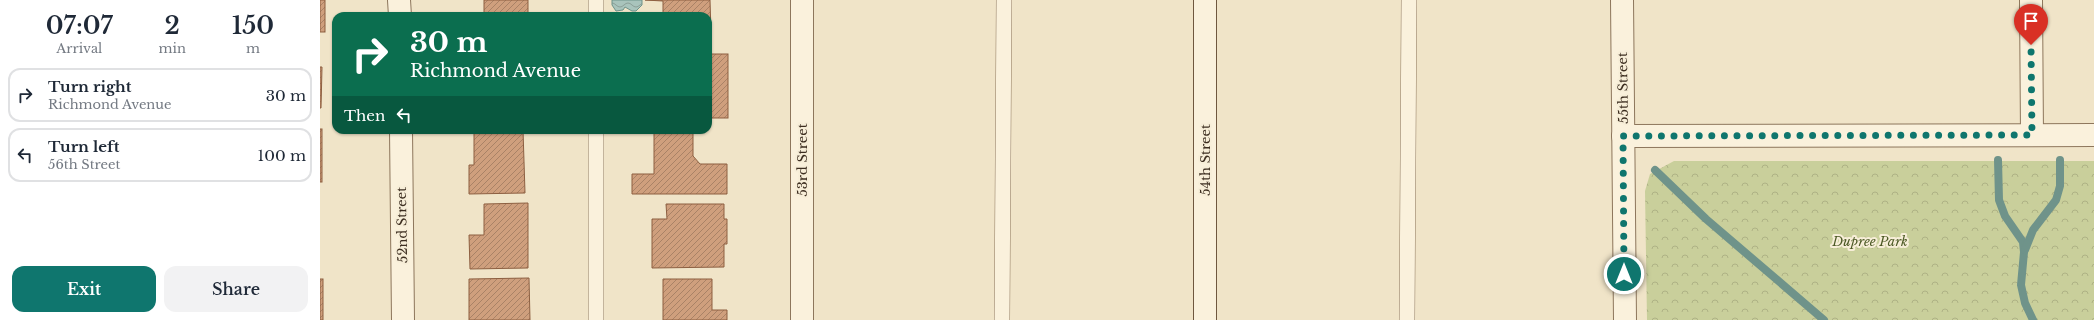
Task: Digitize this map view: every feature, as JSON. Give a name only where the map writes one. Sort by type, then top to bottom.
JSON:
[{"type":"street","points":[[399,0],[400,12]]},
{"type":"street","name":"53rd Street","points":[[802,0],[802,320]]},
{"type":"street","name":"54th Street","points":[[1205,0],[1205,320]]},
{"type":"street","name":"55th Street","points":[[1622,0],[1625,320]]},
{"type":"street","points":[[2031,0],[2032,135]]},
{"type":"street","name":"52nd Street","points":[[401,134],[403,320]]},
{"type":"street","points":[[1623,136],[2094,135]]},
{"type":"lane","points":[[596,0],[596,12]]},
{"type":"lane","points":[[1002,320],[1004,0]]},
{"type":"lane","points":[[1407,320],[1409,0]]},
{"type":"lane","points":[[596,134],[596,320]]},
{"type":"green space","name":"Dupree Park","points":[[1674,161],[2094,161],[2094,320],[1647,320],[1645,191],[1650,174]]},
{"type":"water","points":[[612,0],[642,0],[642,5],[636,11],[632,11],[625,7],[623,10],[616,11],[612,5]]},
{"type":"building","points":[[320,0],[325,0],[325,32],[320,32]]},
{"type":"building","points":[[484,0],[528,0],[528,12],[484,12]]},
{"type":"building","points":[[645,0],[710,0],[710,12],[663,12],[663,1]]},
{"type":"building","points":[[712,54],[728,54],[728,118],[712,118]]},
{"type":"building","points":[[320,67],[322,67],[321,108],[320,108]]},
{"type":"building","points":[[320,129],[322,129],[322,182],[320,182]]},
{"type":"building","points":[[474,134],[523,134],[525,193],[469,194],[469,165],[474,165]]},
{"type":"building","points":[[654,134],[693,134],[693,156],[700,164],[727,164],[727,194],[632,194],[632,174],[654,174]]},
{"type":"building","points":[[528,203],[528,268],[470,269],[469,235],[484,235],[484,204]]},
{"type":"building","points":[[666,204],[724,204],[724,219],[727,219],[727,244],[724,244],[724,267],[652,268],[652,219],[667,219]]},
{"type":"building","points":[[529,278],[530,320],[469,320],[469,279]]},
{"type":"building","points":[[320,279],[323,279],[323,320],[320,320]]},
{"type":"building","points":[[663,279],[712,279],[712,310],[727,310],[727,320],[663,320]]},
{"type":"waterway","points":[[1998,160],[1999,200],[2005,216],[2023,242],[2024,252],[2021,285],[2025,303],[2033,320]]},
{"type":"waterway","points":[[2025,250],[2033,230],[2056,200],[2060,186],[2060,160]]},
{"type":"waterway","points":[[1655,170],[1706,219],[1824,320]]},
{"type":"route","points":[[1624,274],[1623,136],[2032,135],[2031,45]]}]
